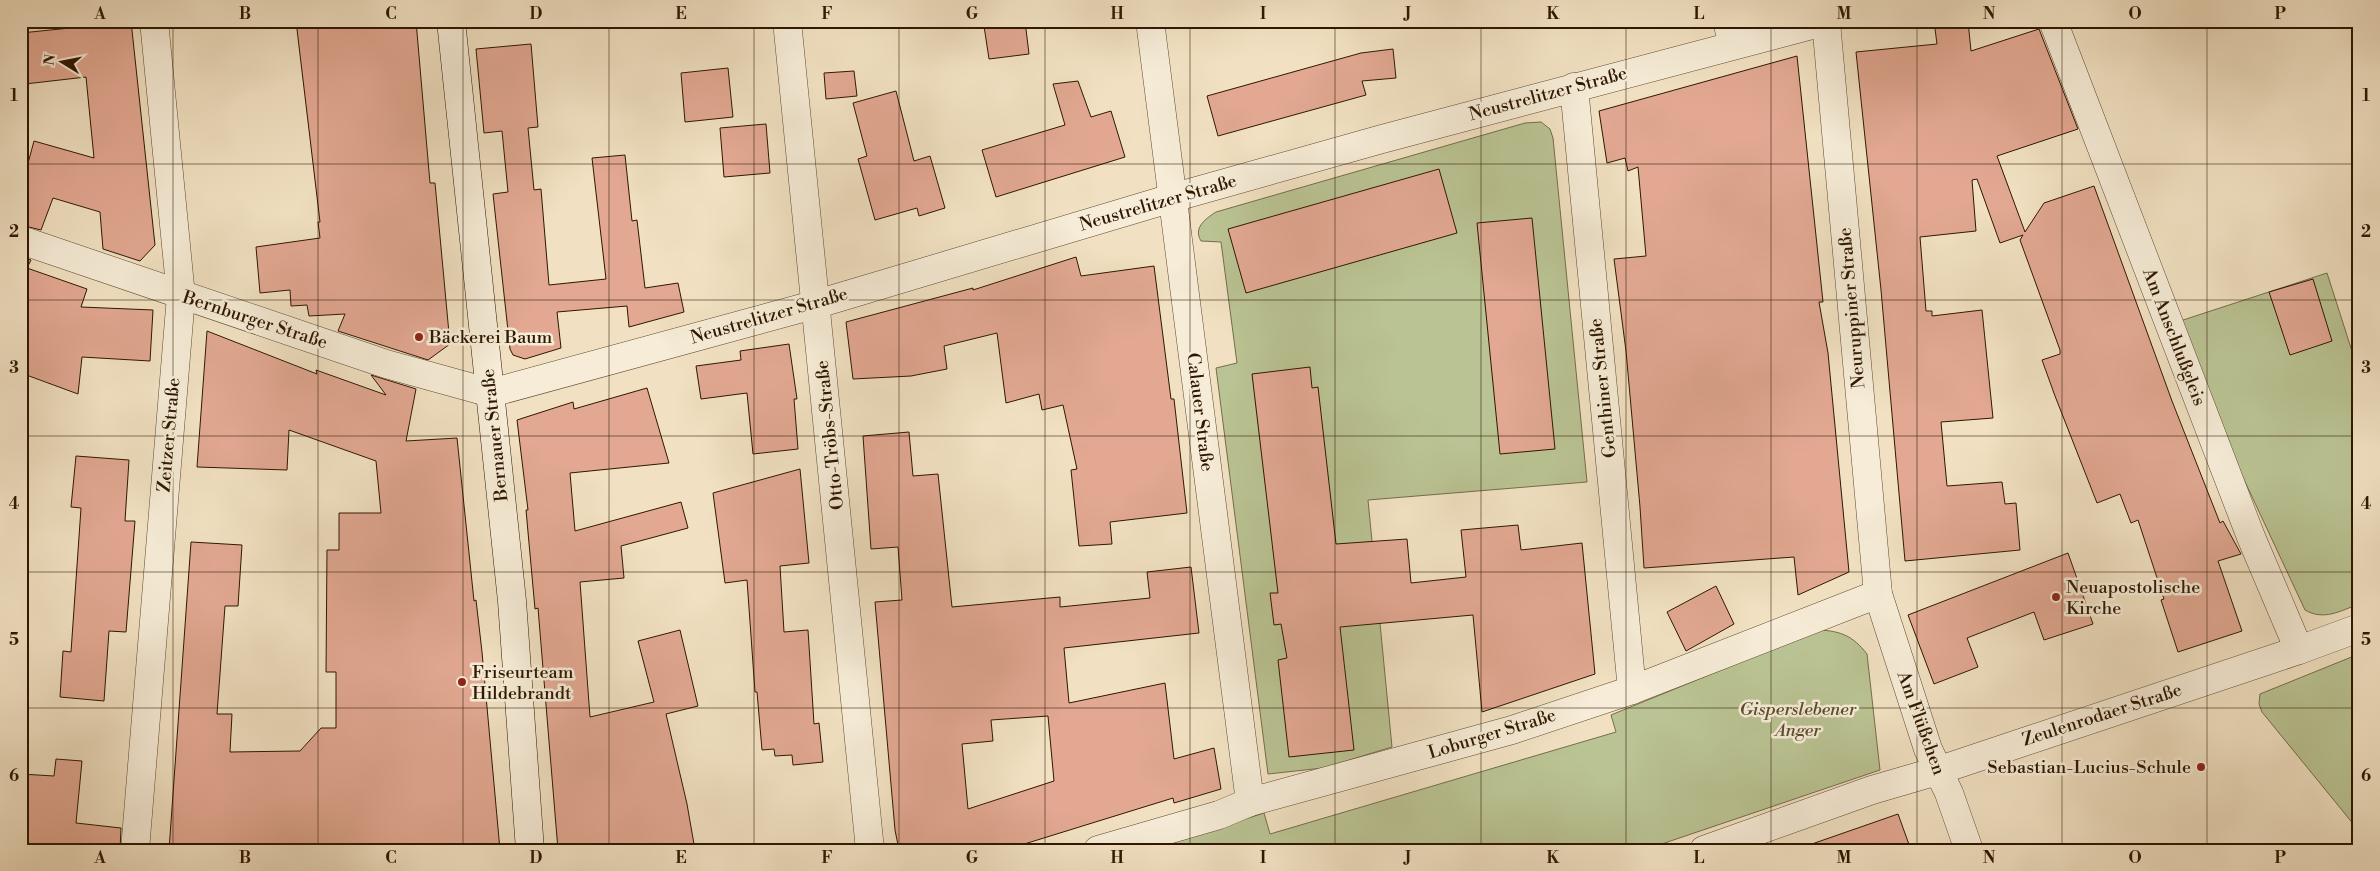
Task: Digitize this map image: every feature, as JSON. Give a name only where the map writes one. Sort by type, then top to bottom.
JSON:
[{"type":"street","name":"Zeitzer Straße","points":[[135,850],[181,296],[154,21]]},
{"type":"street","name":"Bernauer Straße","points":[[451,21],[512,601],[530,850]]},
{"type":"street","name":"Otto-Tröbs-Straße","points":[[787,21],[817,304],[870,850]]},
{"type":"street","name":"Calauer Straße","points":[[1150,21],[1250,802]]},
{"type":"street","name":"Neustrelitzer Straße","points":[[491,393],[817,304],[1172,198],[1574,87],[1730,33],[1826,21]]},
{"type":"street","name":"Neuruppiner Straße","points":[[1826,21],[1878,594]]},
{"type":"street","name":"Am Anschlußgleis","points":[[2053,21],[2251,537],[2299,650]]},
{"type":"street","name":"Genthiner Straße","points":[[1574,87],[1632,690]]},
{"type":"street","name":"Bernburger Straße","points":[[21,240],[181,296],[386,364],[491,393]]},
{"type":"street","name":"Loburger Straße","points":[[1098,850],[1219,815],[1250,802],[1512,730],[1632,690],[1878,594]]},
{"type":"street","name":"Am Flüßchen","points":[[1878,594],[1928,749],[1949,793],[1969,850]]},
{"type":"street","name":"Zeulenrodaer Straße","points":[[1704,850],[1872,790],[1937,771],[2299,650],[2359,628]]},
{"type":"green space","points":[[1541,122],[1550,129],[1553,138],[1587,482],[1368,500],[1392,747],[1323,768],[1268,774],[1216,368],[1237,363],[1221,242],[1201,241],[1198,232],[1199,228],[1204,221],[1216,212],[1525,123]]},
{"type":"green space","points":[[2327,273],[2359,373],[2359,604],[2332,614],[2319,615],[2305,610],[2204,394],[2177,322]]},
{"type":"green space","name":"Gisperslebener Anger","points":[[1819,630],[1840,633],[1846,636],[1857,643],[1867,654],[1880,770],[1644,850],[1149,850],[1264,813],[1270,834],[1616,732],[1611,715]]},
{"type":"green space","points":[[2359,654],[2359,831],[2262,712],[2259,704],[2260,694]]},
{"type":"building","points":[[80,21],[131,21],[155,245],[140,261],[103,249],[100,212],[53,198],[41,230],[21,225],[21,189],[34,141],[94,158],[86,77],[25,84],[21,33],[80,27]]},
{"type":"building","points":[[296,21],[416,21],[430,183],[435,183],[450,344],[428,360],[338,331],[345,314],[309,316],[307,305],[291,306],[290,290],[260,293],[256,247],[320,238],[318,222],[320,222]]},
{"type":"building","points":[[1025,21],[1029,54],[989,59],[984,26]]},
{"type":"building","points":[[1934,21],[1968,21],[1971,51],[2039,29],[2078,129],[1997,156],[2025,232],[2044,203],[2094,186],[2172,401],[2220,523],[2223,521],[2241,554],[2218,561],[2242,631],[2178,652],[2161,600],[2164,599],[2138,520],[2131,523],[2120,494],[2097,503],[2055,396],[2042,360],[2060,354],[2060,350],[2020,240],[2023,235],[2000,243],[1977,179],[1972,180],[1976,231],[1920,237],[1926,311],[1932,311],[1932,316],[1982,310],[1993,418],[1941,422],[1947,486],[2002,482],[2005,504],[2016,503],[2020,550],[1905,561],[1881,290],[1856,52],[1937,44]]},
{"type":"building","points":[[531,44],[538,127],[528,128],[534,190],[541,189],[549,285],[606,279],[592,158],[625,155],[632,221],[637,220],[645,288],[678,283],[684,312],[629,327],[627,306],[557,312],[561,348],[525,359],[513,355],[510,349],[493,194],[508,192],[502,131],[484,133],[476,49]]},
{"type":"building","points":[[1393,49],[1396,78],[1362,81],[1366,95],[1218,136],[1207,96],[1361,53]]},
{"type":"building","points":[[1797,56],[1823,302],[1819,302],[1828,353],[1849,572],[1798,595],[1794,557],[1644,568],[1626,351],[1614,259],[1646,256],[1638,167],[1628,171],[1625,158],[1607,163],[1599,111]]},
{"type":"building","points":[[728,68],[733,117],[685,122],[681,73]]},
{"type":"building","points":[[854,71],[857,96],[826,99],[824,73]]},
{"type":"building","points":[[1078,81],[1091,117],[1111,111],[1125,157],[996,197],[982,150],[1065,125],[1053,84]]},
{"type":"building","points":[[896,91],[914,161],[930,156],[945,208],[919,216],[917,208],[875,220],[858,159],[867,156],[853,103]]},
{"type":"building","points":[[766,124],[770,173],[724,177],[720,128]]},
{"type":"building","points":[[1439,169],[1457,233],[1246,293],[1228,229]]},
{"type":"building","points":[[1532,218],[1555,449],[1500,454],[1477,223]]},
{"type":"building","points":[[21,257],[31,260],[27,268],[87,289],[81,307],[153,310],[150,361],[82,357],[78,394],[21,373]]},
{"type":"building","points":[[1076,257],[1081,276],[1154,266],[1171,399],[1174,399],[1187,513],[1110,522],[1112,544],[1079,546],[1071,470],[1077,469],[1063,405],[1042,410],[1039,394],[1006,403],[997,333],[944,346],[947,369],[911,376],[853,379],[846,322],[973,288],[973,290]]},
{"type":"building","points":[[2313,279],[2332,341],[2290,355],[2269,292]]},
{"type":"building","points":[[207,331],[317,374],[316,370],[386,395],[371,375],[416,389],[406,441],[457,438],[474,601],[476,600],[482,652],[500,850],[169,850],[191,542],[242,545],[238,606],[225,606],[217,714],[232,714],[230,752],[300,751],[321,728],[336,728],[336,672],[326,672],[327,550],[339,550],[339,513],[381,513],[376,461],[289,430],[287,470],[197,467]]},
{"type":"building","points":[[789,344],[797,399],[794,399],[798,449],[753,454],[747,393],[701,399],[696,366],[741,360],[740,351]]},
{"type":"building","points":[[1310,367],[1312,388],[1318,387],[1336,544],[1407,539],[1411,583],[1466,577],[1461,530],[1518,525],[1521,550],[1582,543],[1595,674],[1482,712],[1473,615],[1340,627],[1354,750],[1289,757],[1278,660],[1287,658],[1281,624],[1274,625],[1270,593],[1278,593],[1252,374]]},
{"type":"building","points":[[647,388],[669,463],[570,473],[575,531],[681,502],[688,528],[621,546],[624,578],[580,582],[590,717],[654,702],[638,641],[680,630],[698,706],[666,714],[687,804],[695,850],[558,850],[538,608],[535,609],[526,510],[528,510],[517,420],[573,402],[574,409]]},
{"type":"building","points":[[909,432],[913,476],[938,474],[952,607],[1060,597],[1060,607],[1150,598],[1147,572],[1191,567],[1199,633],[1064,648],[1069,703],[1165,683],[1174,759],[1214,748],[1221,789],[1174,803],[1173,798],[1005,850],[899,850],[895,830],[875,602],[902,600],[898,547],[871,549],[863,436]],"holes":[[[1048,716],[1054,781],[968,809],[962,744],[993,741],[991,720]]]},
{"type":"building","points":[[76,456],[129,460],[125,521],[135,521],[126,632],[109,631],[104,701],[60,697],[63,651],[71,652],[81,508],[71,507]]},
{"type":"building","points":[[800,469],[809,563],[780,566],[784,632],[808,630],[814,724],[819,723],[823,762],[793,765],[792,755],[775,756],[774,749],[762,750],[757,692],[755,692],[747,580],[725,583],[713,493]]},
{"type":"building","points":[[2068,553],[2093,624],[2044,640],[2034,612],[1967,638],[1978,667],[1934,684],[1908,615]]},
{"type":"building","points":[[1716,586],[1734,624],[1686,651],[1667,612]]},
{"type":"building","points":[[56,759],[82,761],[76,823],[121,828],[120,850],[21,850],[21,774],[54,776]]},
{"type":"building","points":[[1898,814],[1911,850],[1810,850],[1809,845]]},
{"type":"place","name":"Bäckerei Baum","points":[[419,337]]},
{"type":"place","name":"Neuapostolische Kirche","points":[[2056,597]]},
{"type":"place","name":"Friseurteam Hildebrandt","points":[[462,682]]},
{"type":"place","name":"Sebastian-Lucius-Schule","points":[[2201,767]]}]
